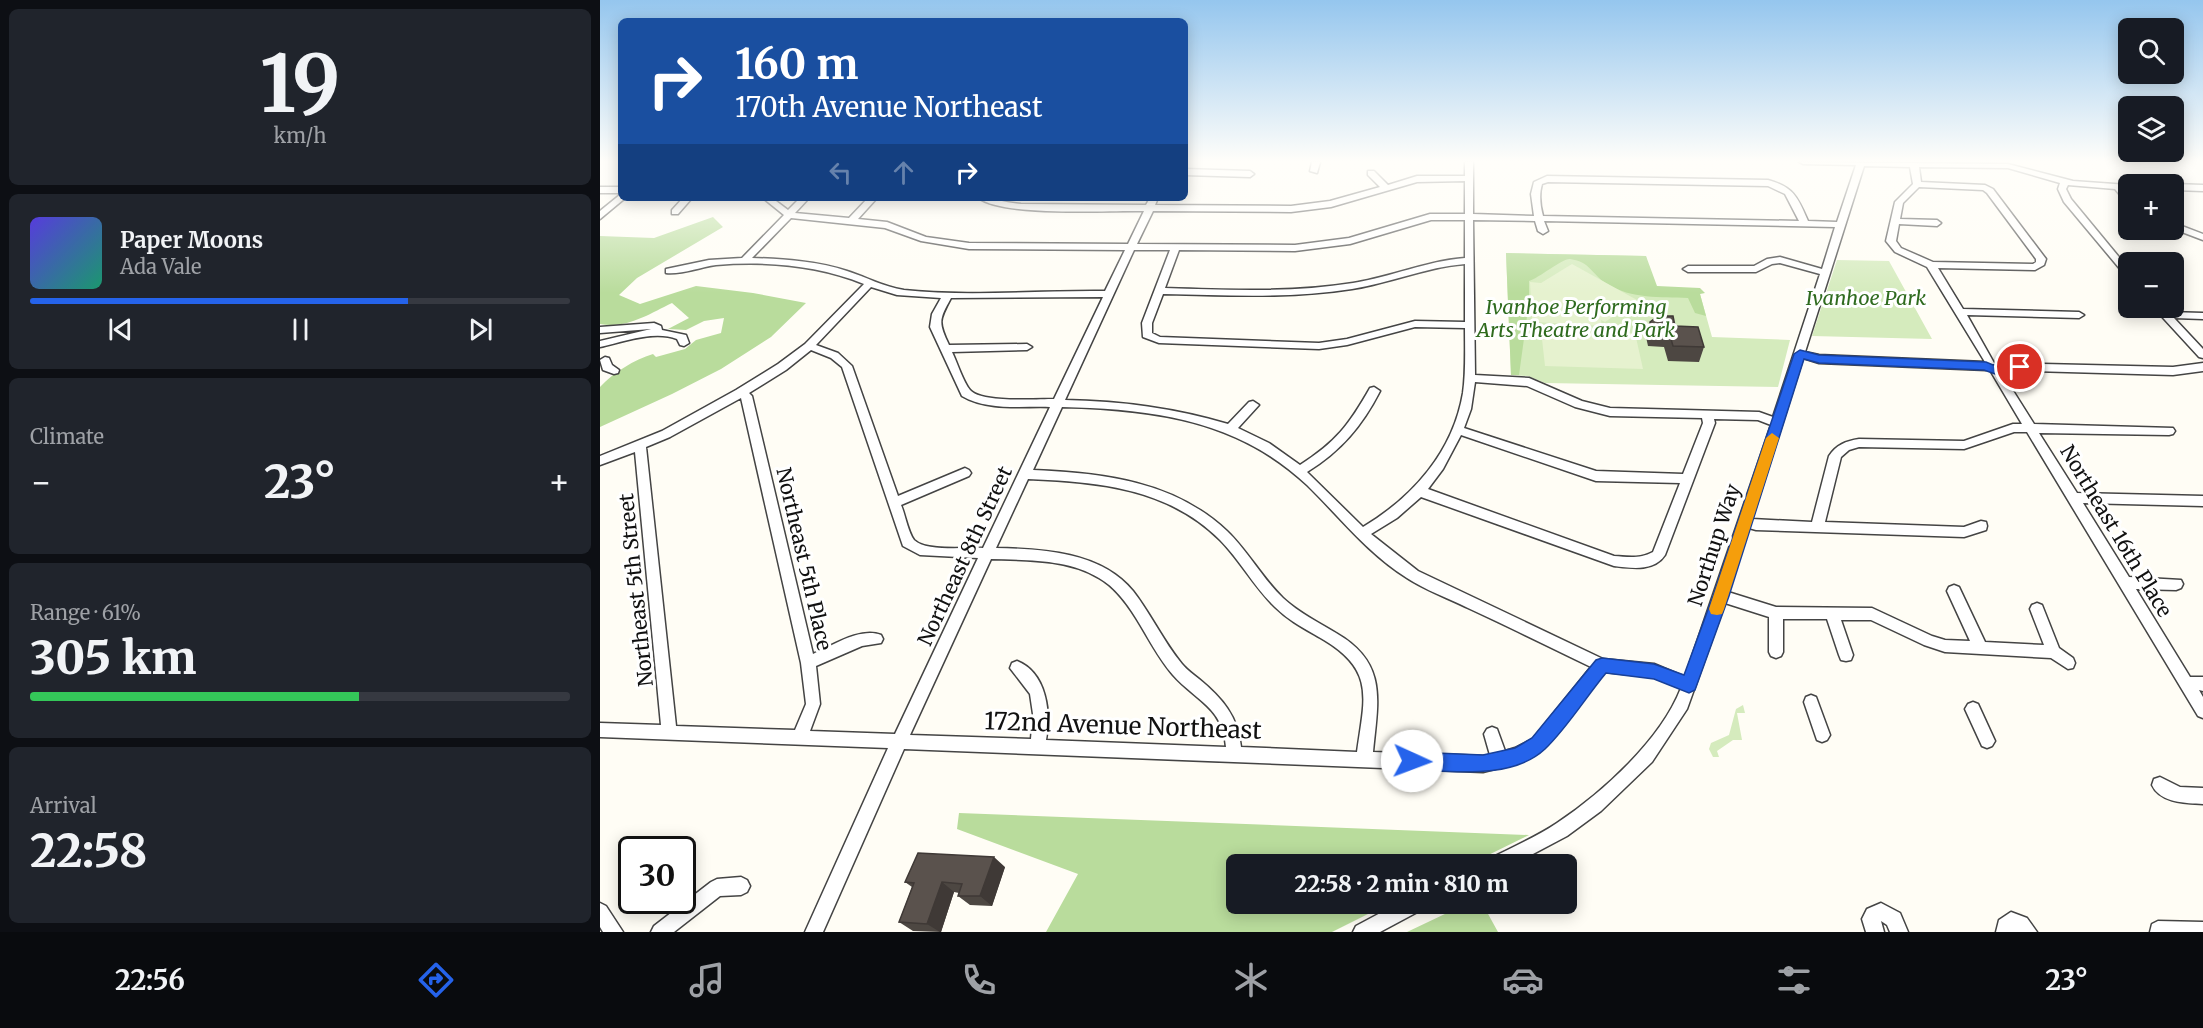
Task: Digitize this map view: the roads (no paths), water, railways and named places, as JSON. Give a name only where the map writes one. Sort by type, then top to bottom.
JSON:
[{"type":"street","points":[[600,216],[612,205]]},
{"type":"street","points":[[675,212],[681,205]]},
{"type":"street","points":[[776,205],[789,215],[887,225],[924,239],[969,246],[1277,249],[1310,247],[1350,241],[1430,217],[1841,226]]},
{"type":"street","points":[[745,260],[798,205]]},
{"type":"street","points":[[852,221],[866,205]]},
{"type":"street","points":[[1011,205],[1060,205]]},
{"type":"street","name":"Northeast 8th Street","points":[[814,932],[899,742],[1150,205]]},
{"type":"street","points":[[1242,205],[1306,208],[1321,205]]},
{"type":"street","points":[[1361,534],[1389,517],[1419,491],[1442,460],[1458,430],[1467,404],[1470,378],[1468,205]]},
{"type":"street","points":[[1538,205],[1543,231]]},
{"type":"street","points":[[1796,205],[1805,224]]},
{"type":"street","name":"Northup Way","points":[[1516,854],[1561,830],[1595,805],[1646,757],[1682,704],[1746,522],[1848,205]]},
{"type":"street","points":[[1898,205],[1892,245],[1906,255],[1931,265],[2035,267],[2041,263],[2040,255],[1999,205]]},
{"type":"street","points":[[2072,205],[2118,261]]},
{"type":"street","points":[[1615,220],[1617,232]]},
{"type":"street","points":[[1894,221],[1937,223]]},
{"type":"street","points":[[2184,230],[2203,237]]},
{"type":"street","points":[[1176,247],[1147,323],[1147,335],[1159,340],[1328,345],[1415,324],[1469,325]]},
{"type":"street","points":[[669,271],[708,262],[745,260],[834,270],[869,284],[906,293],[1109,294]]},
{"type":"street","points":[[1688,269],[1756,269],[1770,261],[1780,260],[1826,273]]},
{"type":"street","points":[[1158,291],[1313,291],[1369,283],[1438,263],[1469,261]]},
{"type":"street","name":"Northeast 16th Place","points":[[1931,265],[2203,711]]},
{"type":"street","points":[[600,461],[675,429],[740,393],[808,346],[869,284]]},
{"type":"street","points":[[948,294],[935,320],[938,336],[966,393],[974,398],[993,402],[1157,409],[1230,430],[1263,446],[1299,471],[1361,534],[1390,560],[1413,575],[1602,665],[1654,671],[1689,685]]},
{"type":"street","points":[[1960,312],[2079,315]]},
{"type":"street","points":[[2184,314],[2203,316]]},
{"type":"street","points":[[2169,318],[2203,355]]},
{"type":"street","points":[[600,330],[654,326],[657,328],[655,333]]},
{"type":"street","points":[[600,344],[655,333],[678,334],[684,343]]},
{"type":"street","points":[[808,346],[835,356],[846,366],[908,542],[920,550],[1058,558],[1080,562],[1099,570],[1119,585],[1179,671],[1224,712],[1233,733],[1234,755]]},
{"type":"street","points":[[946,350],[953,347],[1027,347]]},
{"type":"street","points":[[1800,354],[1819,359],[1992,366],[2173,371],[2203,367]]},
{"type":"street","points":[[1470,378],[1529,382],[1595,410],[1759,416],[1777,423]]},
{"type":"street","points":[[1299,471],[1333,449],[1347,435],[1359,420],[1374,391]]},
{"type":"street","name":"Northeast 5th Place","points":[[740,393],[746,396],[808,663],[813,704],[800,737]]},
{"type":"street","points":[[1230,430],[1252,405]]},
{"type":"street","points":[[1419,491],[1598,556],[1634,563],[1648,561],[1658,555],[1709,423],[1707,415]]},
{"type":"street","points":[[1817,527],[1835,456],[1841,448],[1858,443],[1964,445],[2013,428],[2169,431]]},
{"type":"street","points":[[1458,430],[1596,476],[1687,479]]},
{"type":"street","name":"Northeast 5th Street","points":[[640,445],[669,732]]},
{"type":"street","points":[[895,502],[966,473]]},
{"type":"street","points":[[1025,474],[1090,477],[1129,483],[1168,497],[1203,517],[1225,537],[1270,595],[1302,622],[1345,645],[1366,670],[1371,687],[1364,759]]},
{"type":"street","points":[[2073,498],[2203,501]]},
{"type":"street","points":[[1746,522],[1756,525],[1964,532],[1981,526]]},
{"type":"street","points":[[2125,583],[2176,584]]},
{"type":"street","points":[[1954,591],[1981,649]]},
{"type":"street","points":[[1721,596],[1776,613],[1872,614],[1929,641],[1945,646],[2054,652]]},
{"type":"street","points":[[2037,609],[2054,652],[2068,663]]},
{"type":"street","points":[[1776,613],[1776,652]]},
{"type":"street","points":[[1832,613],[1846,655]]},
{"type":"street","points":[[808,663],[861,640],[876,639]]},
{"type":"street","name":"172nd Avenue Northeast","points":[[600,730],[1483,764],[1518,755],[1538,744],[1602,665]]},
{"type":"street","points":[[1017,668],[1026,674],[1036,688],[1041,706],[1042,726],[1037,747]]},
{"type":"street","points":[[2186,683],[2203,684]]},
{"type":"street","points":[[1811,702],[1822,735]]},
{"type":"street","points":[[1973,709],[1987,741]]},
{"type":"street","points":[[1492,734],[1500,761]]},
{"type":"street","points":[[2160,785],[2178,795],[2203,796]]},
{"type":"street","points":[[660,932],[717,888],[741,886]]},
{"type":"street","points":[[600,912],[614,932]]},
{"type":"street","points":[[1875,932],[1872,919],[1881,912],[1894,920],[1899,932]]},
{"type":"street","points":[[1362,932],[1396,914]]},
{"type":"street","points":[[2005,932],[2005,926],[2011,921],[2020,924],[2028,932]]},
{"type":"street","points":[[2158,931],[2203,932]]},
{"type":"park label","name":"Ivanhoe Park","points":[[1866,298]]},
{"type":"park label","name":"Ivanhoe Performing Arts Theatre and Park","points":[[1576,318]]}]
